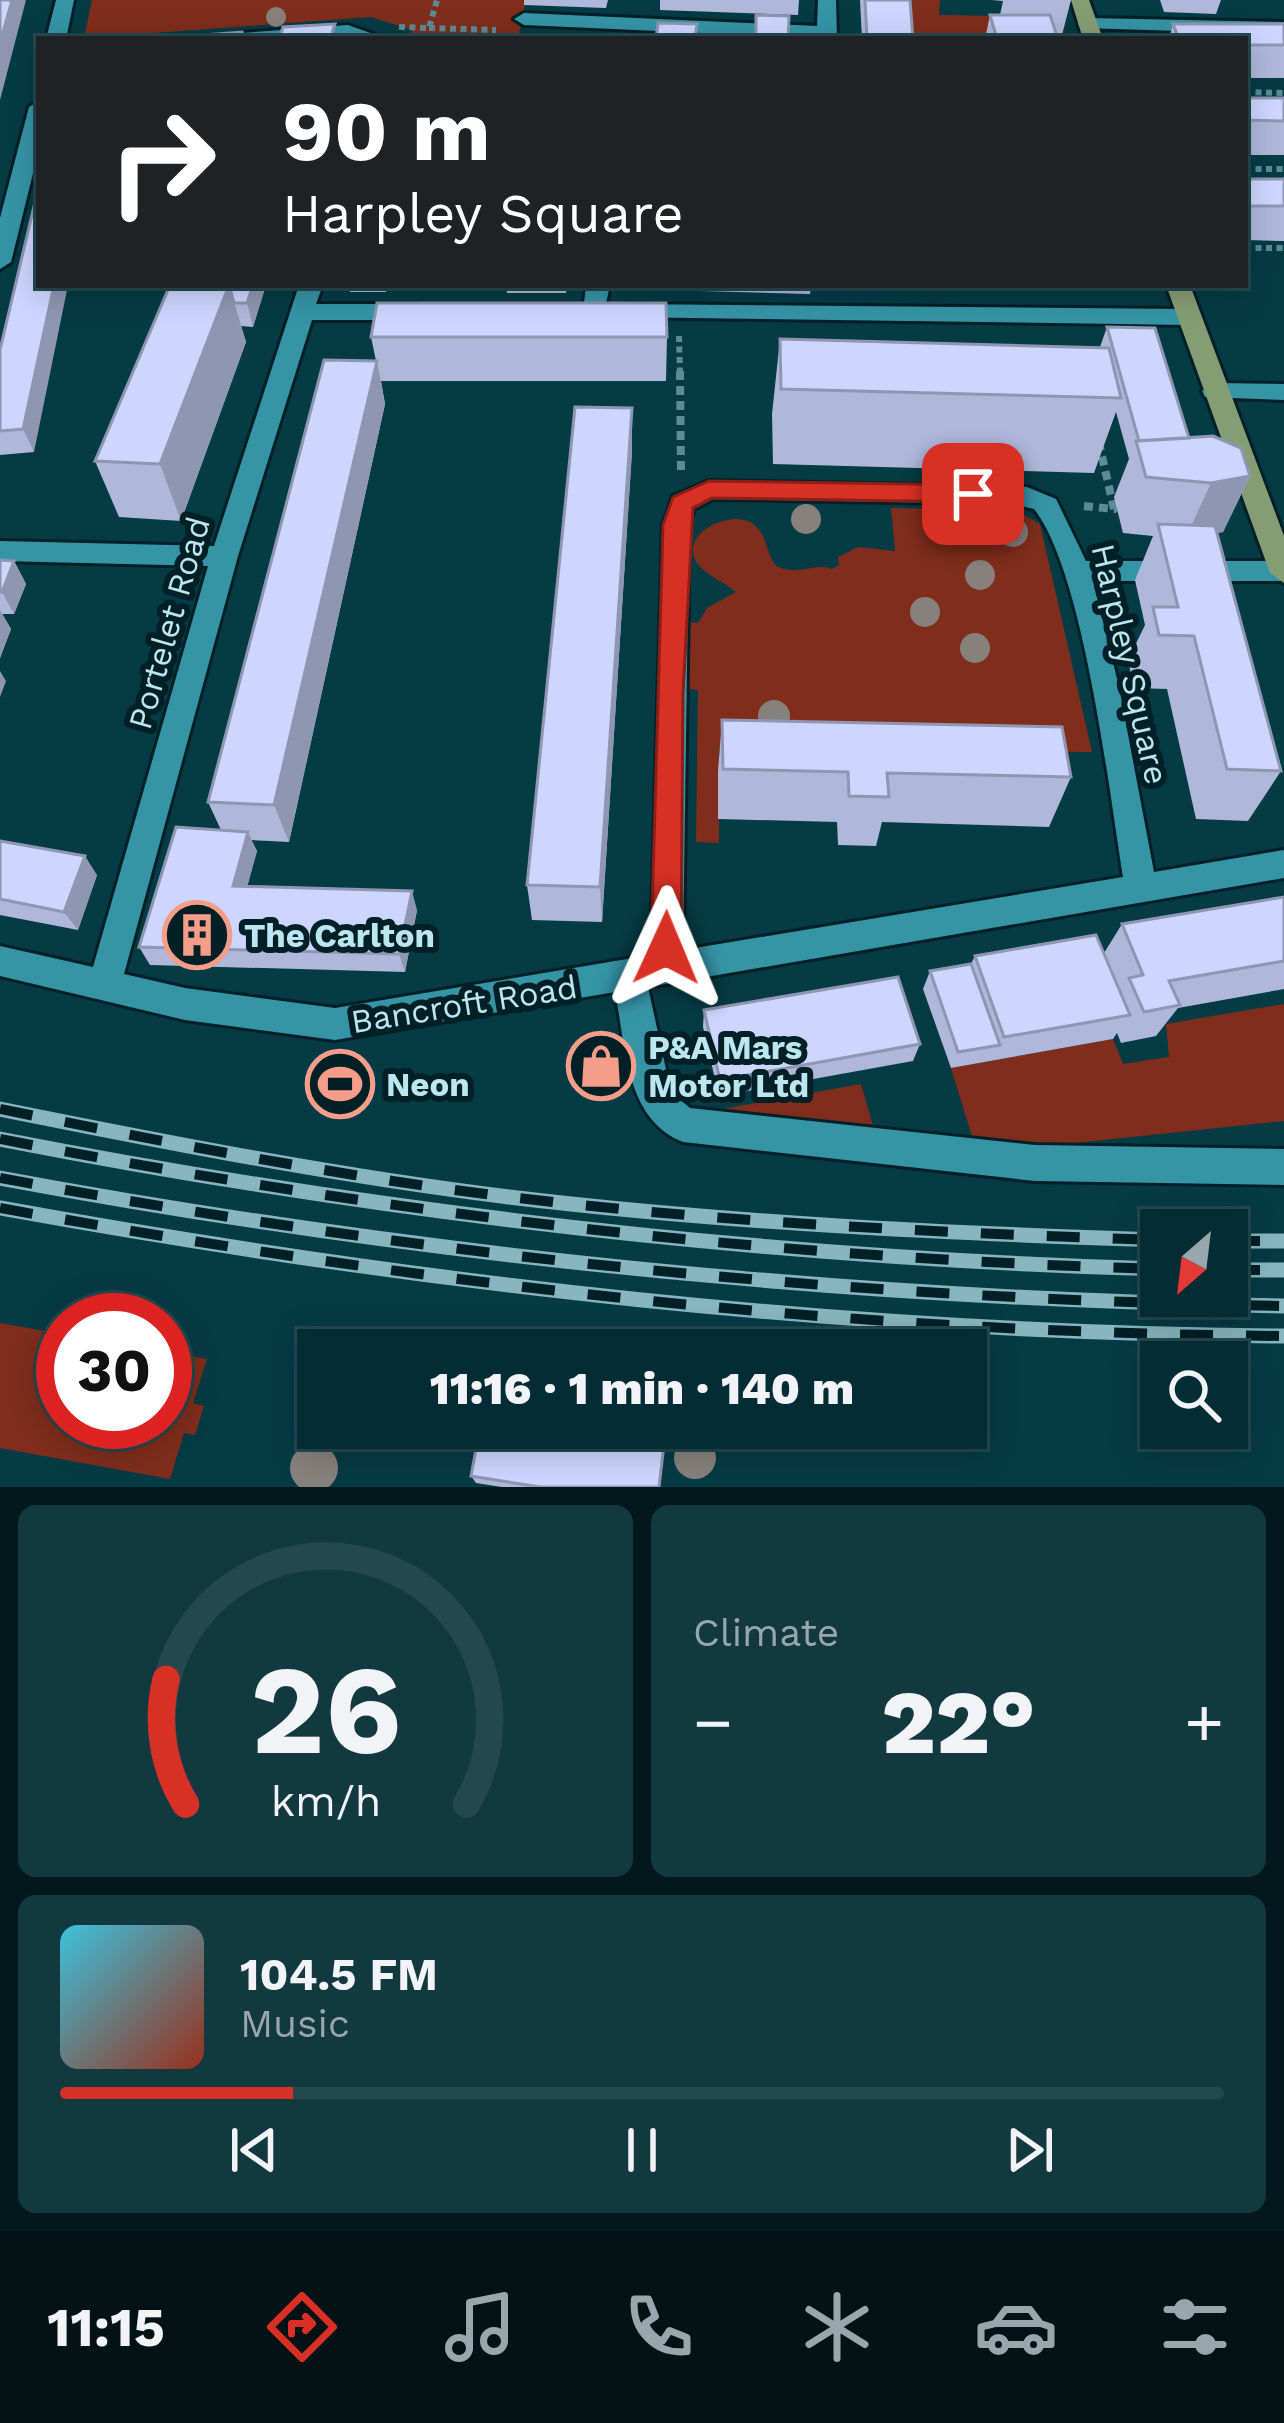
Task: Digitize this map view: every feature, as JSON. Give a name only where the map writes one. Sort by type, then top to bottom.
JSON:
[{"type":"main road","points":[[1080,0],[1091,32]]},
{"type":"main road","points":[[1179,288],[1284,572]]},
{"type":"street","points":[[57,36],[64,0]]},
{"type":"street","points":[[629,32],[633,0]]},
{"type":"street","points":[[524,20],[629,32],[827,36],[827,0]]},
{"type":"street","points":[[1234,0],[1245,25]]},
{"type":"street","points":[[1091,32],[1245,25],[1284,28]]},
{"type":"street","points":[[0,262],[36,119]]},
{"type":"street","points":[[596,288],[584,312],[1188,317]]},
{"type":"street","points":[[838,288],[839,311]]},
{"type":"street","points":[[308,298],[438,312]]},
{"type":"street","name":"Portelet Road","points":[[105,984],[224,556],[308,298]]},
{"type":"street","points":[[1214,391],[1284,392]]},
{"type":"street","points":[[670,969],[666,948],[669,694],[676,525],[682,503],[709,490],[973,494],[1040,500]]},
{"type":"street","name":"Harpley Square","points":[[1040,500],[1050,508],[1076,571],[1115,743],[1141,889]]},
{"type":"street","points":[[0,551],[224,556]]},
{"type":"street","points":[[1076,571],[1284,572]]},
{"type":"street","name":"Bancroft Road","points":[[0,961],[249,1016],[335,1024],[1284,864]]},
{"type":"street","points":[[629,977],[652,1092],[659,1106],[683,1125],[1035,1163],[1284,1167]]},
{"type":"path","points":[[429,28],[437,0]]},
{"type":"path","points":[[373,36],[429,28],[522,31],[524,20]]},
{"type":"path","points":[[1248,92],[1284,93]]},
{"type":"path","points":[[1248,169],[1284,169]]},
{"type":"path","points":[[1248,248],[1284,248]]},
{"type":"path","points":[[678,312],[682,503]]},
{"type":"path","points":[[1040,500],[1114,509],[1095,423]]},
{"type":"shaded area","points":[[92,0],[526,0],[519,34],[550,36],[409,36],[412,30],[371,17],[84,36]]},
{"type":"shaded area","points":[[905,0],[940,0],[939,15],[1000,16],[1005,36],[908,36]]},
{"type":"shaded area","points":[[891,508],[1015,510],[1040,524],[1092,752],[719,750],[719,843],[696,842],[698,690],[688,689],[690,622],[698,623],[707,608],[736,592],[701,568],[693,552],[695,542],[710,527],[743,520],[761,533],[776,566],[832,569],[839,565],[838,557],[858,547],[895,551]]},
{"type":"shaded area","points":[[1284,1004],[1284,1121],[1065,1144],[974,1143],[951,1068],[1113,1039],[1123,1064],[1169,1057],[1166,1024]]},
{"type":"shaded area","points":[[861,1084],[875,1133],[723,1118],[722,1109]]},
{"type":"shaded area","points":[[0,1323],[36,1329],[36,1449],[179,1449],[170,1479],[0,1448]]},
{"type":"shaded area","points":[[192,1356],[207,1359],[193,1403],[204,1406],[192,1434]]},
{"type":"building","points":[[0,0],[12,0],[0,43]]},
{"type":"building","points":[[865,0],[910,0],[913,36],[867,36]]},
{"type":"building","points":[[756,15],[789,16],[788,36],[756,36]]},
{"type":"building","points":[[990,15],[1050,15],[1057,36],[996,36]]},
{"type":"building","points":[[658,23],[697,24],[695,36],[656,36]]},
{"type":"building","points":[[335,24],[331,36],[280,36],[283,27]]},
{"type":"building","points":[[1173,24],[1284,24],[1284,45],[1248,45],[1248,36],[1178,36]]},
{"type":"building","points":[[242,32],[242,36],[189,36]]},
{"type":"building","points":[[1248,98],[1284,98],[1284,121],[1248,120]]},
{"type":"building","points":[[1248,179],[1284,179],[1284,206],[1248,206]]},
{"type":"building","points":[[36,198],[36,288],[53,288],[23,429],[0,431],[0,350]]},
{"type":"building","points":[[169,288],[228,288],[160,464],[95,461]]},
{"type":"building","points":[[230,288],[252,288],[247,303],[234,303]]},
{"type":"building","points":[[377,303],[666,303],[667,337],[371,337]]},
{"type":"building","points":[[1107,327],[1155,328],[1189,438],[1139,441]]},
{"type":"building","points":[[780,339],[1109,348],[1121,398],[781,389]]},
{"type":"building","points":[[324,360],[377,361],[274,805],[208,802]]},
{"type":"building","points":[[575,407],[632,408],[600,887],[527,885]]},
{"type":"building","points":[[1213,436],[1241,448],[1250,476],[1211,483],[1146,477],[1136,441]]},
{"type":"building","points":[[1158,524],[1215,526],[1281,771],[1227,769],[1194,636],[1159,635],[1153,607],[1178,607]]},
{"type":"building","points":[[0,560],[14,561],[2,592],[0,592]]},
{"type":"building","points":[[722,720],[1062,727],[1071,777],[887,773],[889,797],[849,796],[848,772],[723,769]]},
{"type":"building","points":[[176,827],[248,832],[233,886],[412,891],[399,954],[139,947]]},
{"type":"building","points":[[0,841],[85,856],[64,912],[0,899]]},
{"type":"building","points":[[1284,897],[1284,961],[1169,981],[1180,1005],[1144,1012],[1129,978],[1143,975],[1122,924]]},
{"type":"building","points":[[1096,935],[1130,1015],[1004,1037],[975,956]]},
{"type":"building","points":[[971,964],[1000,1045],[958,1052],[930,971]]},
{"type":"building","points":[[898,977],[920,1044],[720,1080],[704,1010]]},
{"type":"building","points":[[476,1449],[664,1449],[659,1487],[540,1487],[471,1476]]},
{"type":"railway","points":[[0,1109],[317,1169],[509,1197],[835,1226],[1140,1239]]},
{"type":"railway","points":[[0,1139],[289,1189],[578,1228],[868,1255],[1140,1268]]},
{"type":"railway","points":[[0,1178],[319,1230],[639,1269],[961,1294],[1284,1306]]},
{"type":"railway","points":[[0,1208],[319,1260],[639,1300],[961,1326],[1284,1336]]},
{"type":"railway","points":[[1248,1241],[1284,1241]]},
{"type":"railway","points":[[1248,1270],[1284,1270]]},
{"type":"place","name":"The Carlton","points":[[197,935]]},
{"type":"place","name":"P&A Mars Motor Ltd","points":[[601,1066]]},
{"type":"place","name":"Neon","points":[[340,1084]]},
{"type":"route","points":[[666,948],[669,694],[676,525],[682,503],[709,490],[973,494]]}]
